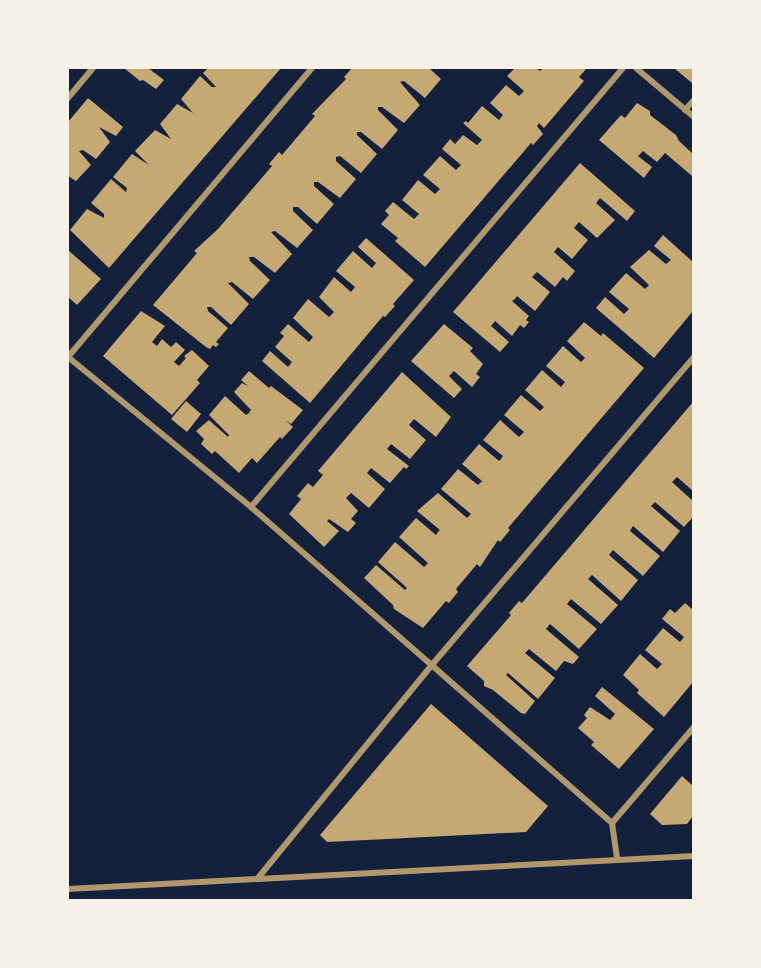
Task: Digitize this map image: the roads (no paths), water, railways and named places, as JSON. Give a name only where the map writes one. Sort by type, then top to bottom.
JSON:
[{"type":"street","points":[[68,98],[93,68]]},
{"type":"street","points":[[312,68],[68,357],[251,507],[612,823],[617,858]]},
{"type":"street","points":[[251,507],[623,68]]},
{"type":"street","points":[[636,68],[693,117]]},
{"type":"street","points":[[685,110],[693,100]]},
{"type":"street","points":[[258,878],[431,666],[693,357]]},
{"type":"street","points":[[612,823],[693,727]]},
{"type":"street","points":[[68,889],[617,858],[693,856]]}]
